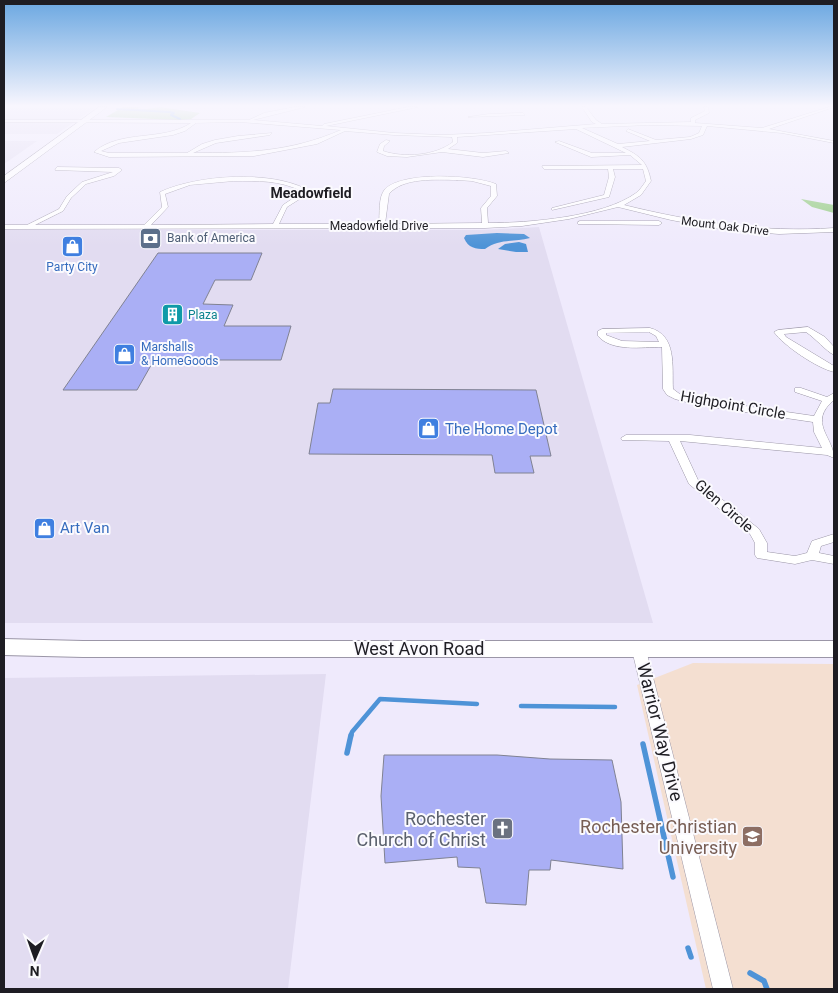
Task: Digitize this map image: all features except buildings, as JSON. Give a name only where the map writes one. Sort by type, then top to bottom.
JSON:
[{"type":"main road","points":[[4,180],[41,153]]},
{"type":"main road","name":"West Avon Road","points":[[4,647],[83,649],[834,649]]},
{"type":"street","points":[[102,153],[109,155],[246,155],[257,153]]},
{"type":"street","points":[[384,153],[389,155],[419,153]]},
{"type":"street","points":[[469,153],[483,155],[502,153]]},
{"type":"street","points":[[587,153],[591,155],[631,154],[645,167]]},
{"type":"street","points":[[544,167],[645,167]]},
{"type":"street","points":[[607,196],[612,180],[610,167]]},
{"type":"street","name":"Meadowfield Drive","points":[[4,227],[485,226],[528,224],[571,218],[618,205],[639,193],[647,182],[648,173],[645,167]]},
{"type":"street","points":[[28,227],[61,210],[69,197],[84,183],[112,175],[119,170],[57,169]]},
{"type":"street","points":[[382,226],[386,195],[389,190],[408,182],[443,178],[479,180],[494,186],[494,196],[484,208],[485,226]]},
{"type":"street","points":[[146,226],[152,219],[158,217],[165,207],[162,193],[185,183],[206,181],[276,181],[301,187],[304,190],[304,194],[285,206],[275,226]]},
{"type":"street","points":[[554,209],[607,196],[628,200]]},
{"type":"street","name":"Mount Oak Drive","points":[[618,205],[679,220],[730,228],[784,232],[834,230]]},
{"type":"street","points":[[156,226],[161,219],[158,217]]},
{"type":"street","points":[[580,223],[658,223]]},
{"type":"street","points":[[834,352],[822,338],[808,329],[778,332],[783,339],[834,369]]},
{"type":"street","points":[[650,330],[659,334],[664,344],[628,344],[608,341],[602,336],[602,331],[650,330]]},
{"type":"street","name":"Highpoint Circle","points":[[664,344],[668,358],[668,389],[670,393],[678,397],[816,419]]},
{"type":"street","points":[[798,390],[831,398],[818,412],[816,419],[818,432],[832,454]]},
{"type":"street","points":[[626,438],[673,438],[832,454]]},
{"type":"street","name":"Glen Circle","points":[[673,438],[693,482],[755,532],[761,544],[761,555],[795,560],[812,556],[834,560]]},
{"type":"street","points":[[812,556],[816,544],[834,538]]},
{"type":"street","name":"Warrior Way Drive","points":[[639,650],[724,989]]},
{"type":"shaded area","points":[[4,153],[19,153],[4,164]]},
{"type":"shaded area","points":[[539,227],[653,623],[4,623],[4,230],[482,230]]},
{"type":"shaded area","name":"Rochester Christian University","points":[[693,663],[834,664],[834,989],[706,989],[637,685]]},
{"type":"shaded area","points":[[326,674],[288,989],[4,989],[4,678]]},
{"type":"green space","points":[[801,199],[834,205],[834,213],[812,207]]},
{"type":"water","points":[[524,234],[530,238],[501,242],[485,249],[478,249],[468,244],[464,238],[466,235]]},
{"type":"water","points":[[519,242],[526,244],[528,252],[498,249],[505,244]]},
{"type":"waterway","points":[[351,736],[352,732],[380,699],[477,704]]},
{"type":"waterway","points":[[521,706],[615,707]]},
{"type":"waterway","points":[[347,753],[351,735]]},
{"type":"waterway","points":[[643,744],[673,877]]},
{"type":"waterway","points":[[688,948],[691,957]]},
{"type":"waterway","points":[[750,973],[764,981],[767,989]]},
{"type":"place","name":"Bank of America","points":[[151,238]]},
{"type":"place","name":"Party City","points":[[72,246]]},
{"type":"place","name":"Plaza","points":[[172,315]]},
{"type":"place","name":"Marshalls & HomeGoods","points":[[125,354]]},
{"type":"place","name":"The Home Depot","points":[[429,429]]},
{"type":"place","name":"Art Van","points":[[44,528]]},
{"type":"place","name":"Rochester Church of Christ","points":[[502,829]]},
{"type":"place","name":"Rochester Christian University","points":[[753,837]]},
{"type":"district","name":"Meadowfield","points":[[311,193]]}]
